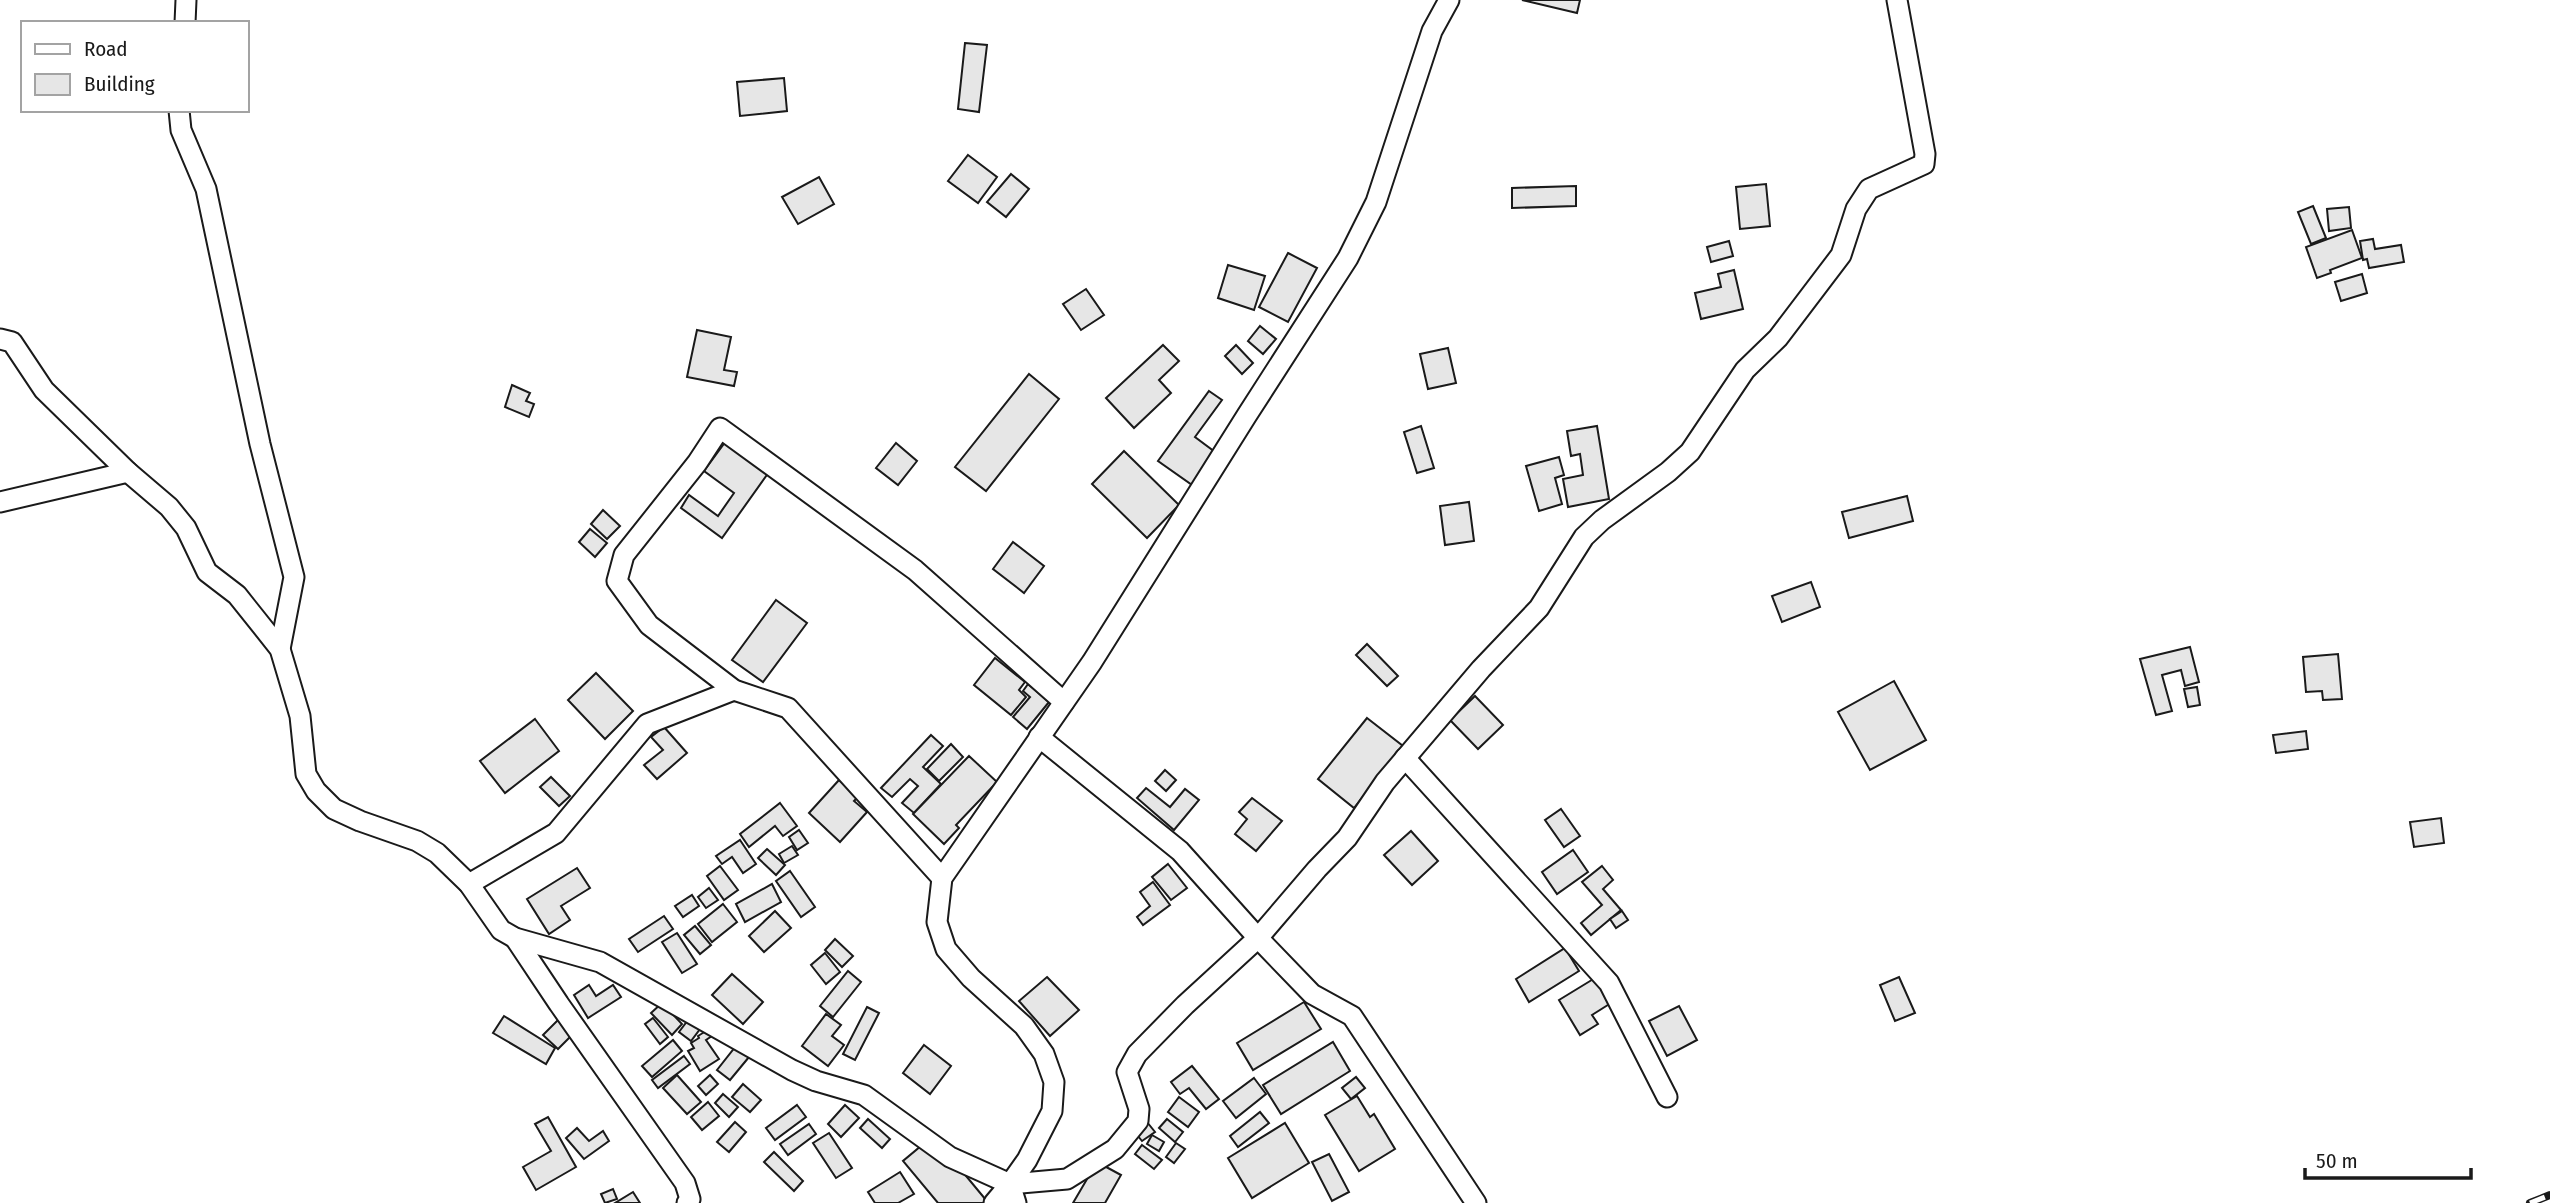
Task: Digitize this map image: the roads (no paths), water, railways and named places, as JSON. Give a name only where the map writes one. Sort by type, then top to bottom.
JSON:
[{"type":"street","points":[[185,21],[186,0]]},
{"type":"street","points":[[1013,1194],[1052,1111],[1054,1082],[1044,1054],[1024,1026],[971,978],[946,949],[937,922],[942,877],[1092,662],[1348,258],[1376,202],[1432,31],[1449,0]]},
{"type":"street","points":[[994,1203],[1013,1194],[1067,1179],[1115,1149],[1138,1121],[1139,1109],[1127,1072],[1137,1054],[1185,1005],[1258,938],[1347,838],[1385,782],[1405,758],[1539,608],[1584,537],[1690,452],[1745,370],[1778,338],[1841,255],[1856,209],[1870,189],[1924,164],[1925,154],[1896,0]]},
{"type":"street","points":[[180,112],[181,130],[206,189],[260,444],[294,577],[279,649]]},
{"type":"street","points":[[0,339],[12,342],[44,390],[128,472],[169,507],[186,528],[207,572],[237,595],[279,649],[300,716],[306,774],[316,791],[334,809],[416,841],[437,853],[469,884],[500,930],[515,938],[587,958],[612,968],[792,1070],[816,1081],[864,1095],[950,1157],[1013,1194]]},
{"type":"street","points":[[942,877],[788,708],[734,690],[649,625],[617,581],[624,555],[697,463],[720,428],[915,570],[1064,702]]},
{"type":"street","points":[[0,502],[128,472]]},
{"type":"street","points":[[469,884],[556,833],[646,724],[734,690]]},
{"type":"street","points":[[1039,737],[1180,851],[1312,994],[1352,1016],[1476,1203]]},
{"type":"street","points":[[1405,758],[1609,983],[1667,1097]]},
{"type":"street","points":[[515,938],[685,1183],[690,1199],[687,1203]]},
{"type":"railway","points":[[2530,1203],[2550,1195]]}]
